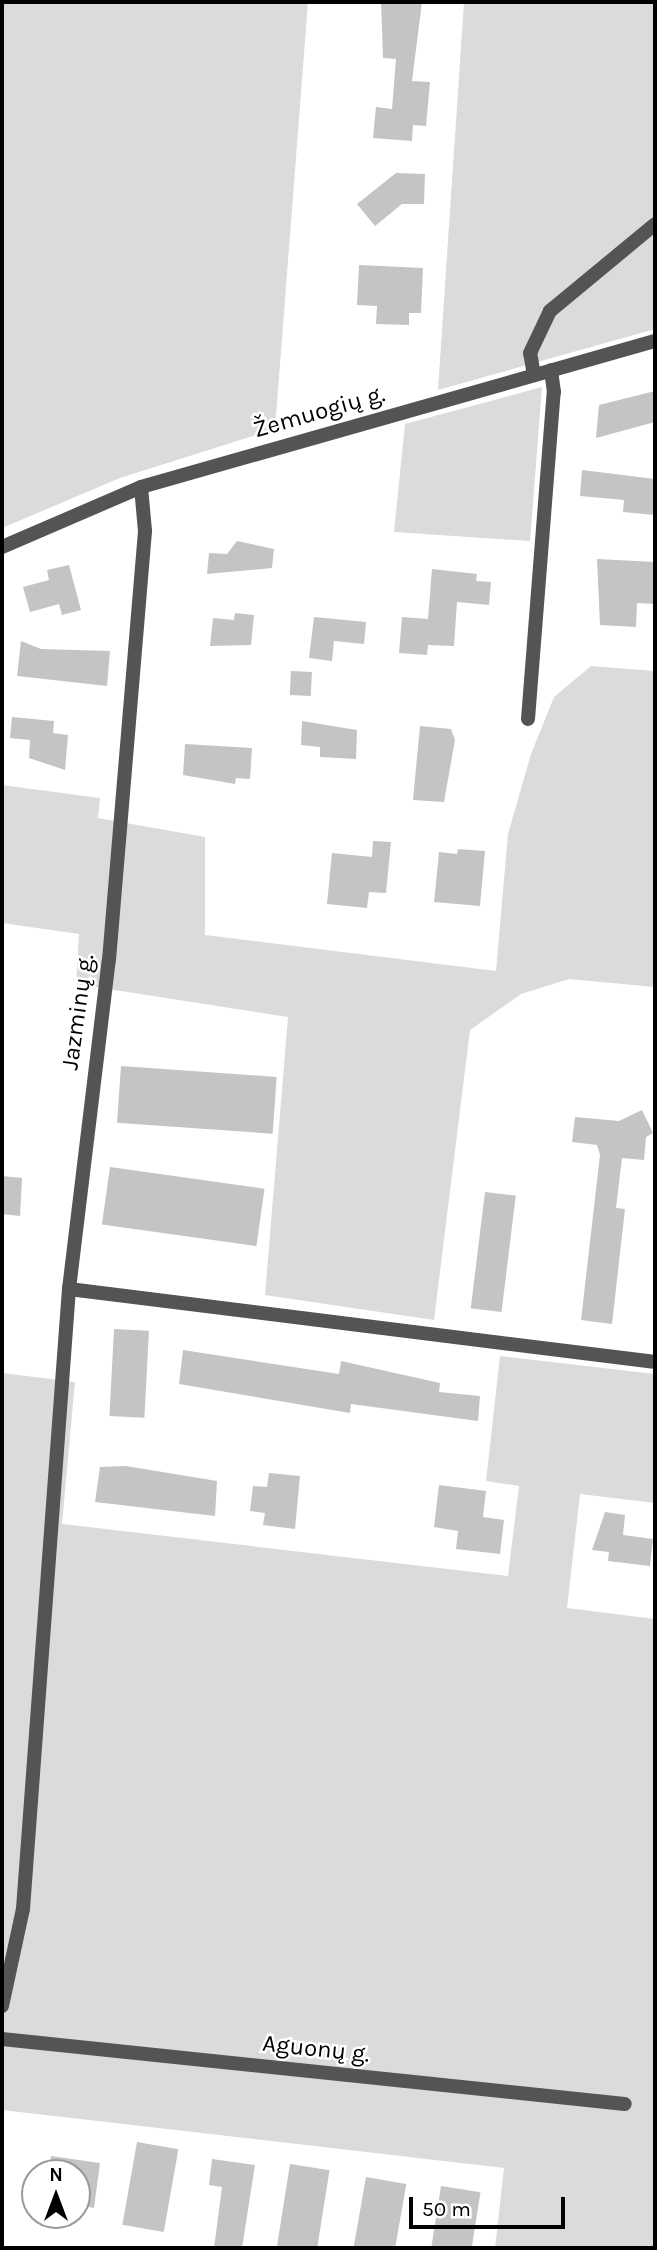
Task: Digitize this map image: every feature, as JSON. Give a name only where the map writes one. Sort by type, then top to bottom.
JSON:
[{"type":"street","points":[[534,375],[530,353],[550,311],[655,224]]},
{"type":"street","name":"Žemuogių g.","points":[[2,547],[141,487],[655,341]]},
{"type":"street","points":[[528,719],[554,392],[551,370]]},
{"type":"street","name":"Jazminų g.","points":[[2,2006],[23,1909],[69,1289],[109,960],[145,531],[141,487]]},
{"type":"street","points":[[69,1289],[655,1362]]},
{"type":"street","name":"Aguonų g.","points":[[2,2039],[625,2104]]},
{"type":"shaded area","points":[[2,2],[308,2],[275,429],[120,478],[2,528]]},
{"type":"shaded area","points":[[464,2],[655,2],[655,329],[438,390]]},
{"type":"shaded area","points":[[542,387],[530,541],[394,532],[405,424]]},
{"type":"shaded area","points":[[591,666],[655,671],[655,987],[569,979],[521,994],[470,1030],[434,1320],[265,1295],[288,1017],[76,984],[79,934],[2,923],[2,785],[100,798],[98,818],[205,837],[205,935],[496,971],[508,834],[531,754],[554,697]]},
{"type":"shaded area","points":[[500,1356],[655,1374],[655,1503],[580,1494],[567,1608],[655,1619],[655,2248],[495,2248],[504,2168],[2,2110],[2,1373],[75,1382],[62,1524],[508,1576],[519,1486],[486,1481]]},
{"type":"building","points":[[381,2],[422,2],[412,81],[430,82],[426,126],[413,125],[412,141],[373,138],[376,107],[392,109],[396,59],[383,58]]},
{"type":"building","points":[[396,173],[425,174],[424,204],[402,204],[375,226],[357,204]]},
{"type":"building","points":[[359,265],[423,268],[421,313],[409,313],[409,325],[376,324],[377,306],[357,305]]},
{"type":"building","points":[[655,391],[655,422],[596,438],[599,405]]},
{"type":"building","points":[[582,470],[655,479],[655,515],[623,512],[624,500],[580,496]]},
{"type":"building","points":[[237,541],[274,549],[272,568],[207,574],[209,553],[227,554]]},
{"type":"building","points":[[597,559],[655,562],[655,604],[637,603],[636,627],[600,625]]},
{"type":"building","points":[[69,565],[81,610],[62,615],[59,604],[30,612],[23,587],[49,580],[47,570]]},
{"type":"building","points":[[432,569],[477,574],[476,581],[491,582],[489,605],[457,602],[454,646],[428,645],[427,655],[399,653],[402,617],[428,619]]},
{"type":"building","points":[[235,613],[254,615],[251,645],[210,646],[213,618],[234,620]]},
{"type":"building","points":[[314,617],[366,622],[364,644],[334,641],[332,661],[309,658]]},
{"type":"building","points":[[21,641],[41,649],[110,651],[107,686],[17,676]]},
{"type":"building","points":[[291,671],[312,672],[311,696],[290,695]]},
{"type":"building","points":[[12,717],[54,721],[53,733],[68,735],[65,770],[29,758],[30,740],[10,738]]},
{"type":"building","points":[[302,721],[357,730],[356,759],[320,757],[320,747],[301,745]]},
{"type":"building","points":[[420,726],[451,729],[455,740],[444,802],[413,800]]},
{"type":"building","points":[[185,744],[252,748],[250,779],[236,778],[235,784],[183,775]]},
{"type":"building","points":[[373,841],[391,842],[386,893],[369,892],[367,908],[327,904],[332,853],[372,857]]},
{"type":"building","points":[[458,849],[485,851],[480,906],[434,902],[439,852],[457,854]]},
{"type":"building","points":[[121,1066],[277,1077],[273,1134],[117,1123]]},
{"type":"building","points":[[642,1110],[653,1133],[646,1137],[644,1160],[622,1158],[616,1208],[625,1209],[612,1324],[581,1320],[600,1155],[597,1145],[572,1142],[575,1117],[619,1121]]},
{"type":"building","points":[[110,1167],[264,1189],[256,1246],[102,1224]]},
{"type":"building","points":[[2,1176],[22,1178],[20,1216],[2,1214]]},
{"type":"building","points":[[485,1192],[516,1196],[502,1312],[471,1308]]},
{"type":"building","points":[[114,1329],[149,1331],[144,1418],[109,1416]]},
{"type":"building","points":[[183,1350],[339,1374],[341,1361],[440,1383],[439,1392],[480,1396],[478,1421],[351,1404],[350,1413],[179,1384]]},
{"type":"building","points":[[126,1466],[217,1481],[215,1516],[95,1502],[100,1467]]},
{"type":"building","points":[[269,1473],[300,1476],[295,1529],[263,1525],[265,1513],[250,1511],[253,1486],[267,1487]]},
{"type":"building","points":[[439,1485],[486,1491],[483,1517],[504,1520],[500,1554],[456,1549],[458,1531],[434,1527]]},
{"type":"building","points":[[605,1512],[625,1515],[623,1535],[653,1539],[650,1566],[608,1561],[609,1552],[592,1550]]},
{"type":"building","points":[[137,2142],[178,2149],[164,2232],[122,2225]]},
{"type":"building","points":[[51,2156],[72,2159],[50,2159]]},
{"type":"building","points":[[212,2159],[255,2165],[242,2248],[214,2248],[222,2187],[209,2185]]},
{"type":"building","points":[[91,2162],[100,2163],[94,2208],[91,2207]]},
{"type":"building","points":[[290,2164],[330,2170],[317,2248],[277,2246]]},
{"type":"building","points":[[366,2177],[406,2184],[395,2248],[353,2248]]},
{"type":"building","points":[[441,2186],[481,2192],[472,2248],[431,2248]]}]
